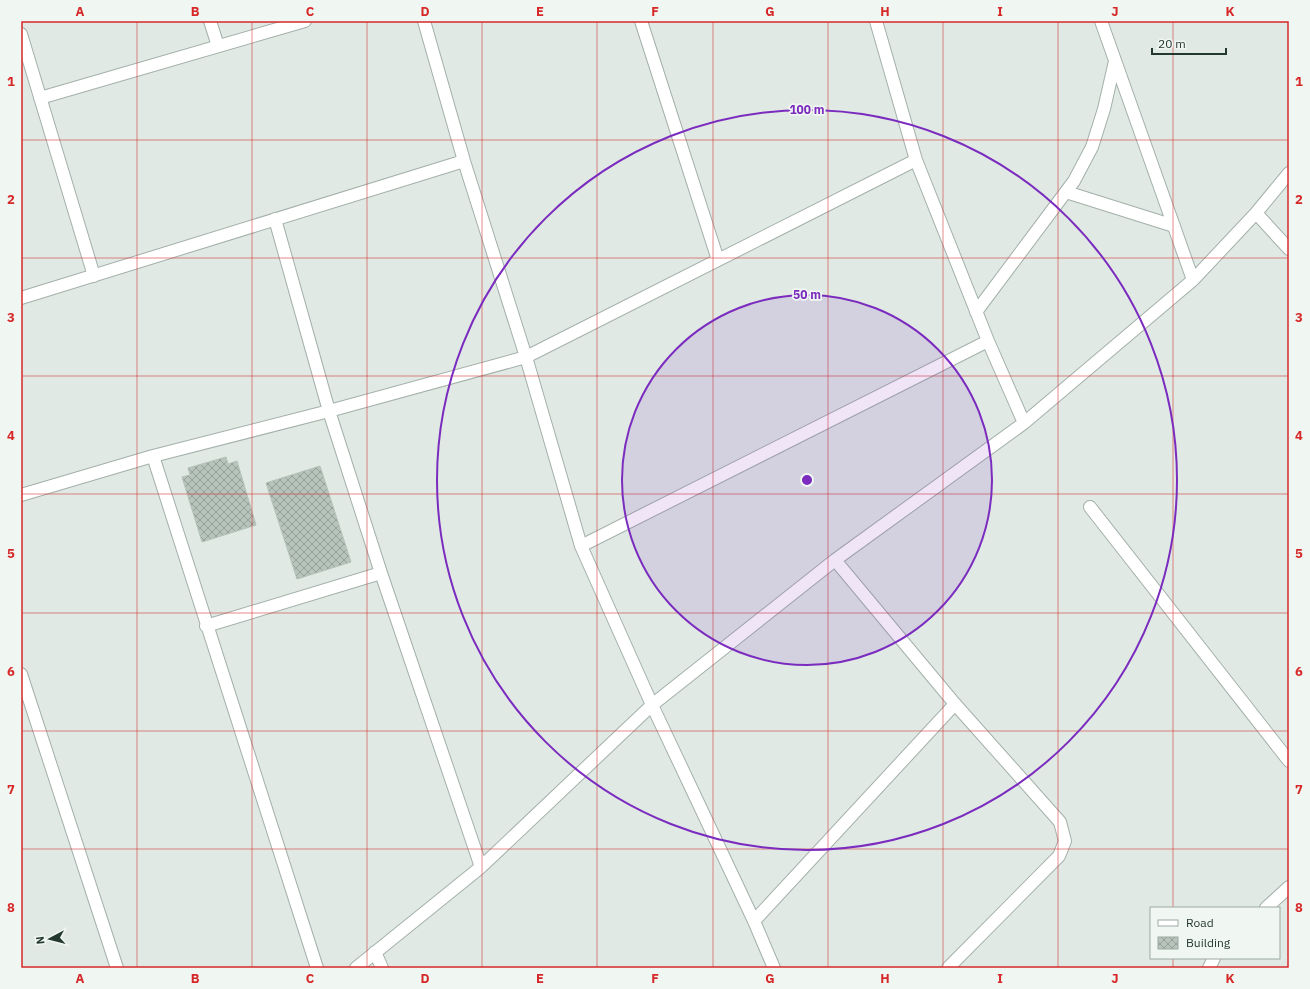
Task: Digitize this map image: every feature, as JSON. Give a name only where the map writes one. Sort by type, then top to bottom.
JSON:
[{"type":"street","points":[[210,21],[218,46]]},
{"type":"street","points":[[40,98],[304,21]]},
{"type":"street","points":[[424,21],[464,160],[526,357],[582,546],[652,705],[754,921],[774,968]]},
{"type":"street","points":[[641,21],[718,260]]},
{"type":"street","points":[[876,21],[916,160],[976,312],[1024,422]]},
{"type":"street","points":[[1101,21],[1193,280]]},
{"type":"street","points":[[21,34],[94,276]]},
{"type":"street","points":[[976,312],[1074,181],[1092,147],[1104,109],[1115,61]]},
{"type":"street","points":[[21,298],[464,160]]},
{"type":"street","points":[[21,495],[153,456],[329,411],[526,357],[916,160]]},
{"type":"street","points":[[356,968],[374,952],[481,868],[652,705],[835,560],[1024,422],[1193,280],[1256,212],[1289,173]]},
{"type":"street","points":[[1066,192],[1174,226]]},
{"type":"street","points":[[1256,212],[1289,249]]},
{"type":"street","points":[[275,219],[329,411],[381,573],[481,868]]},
{"type":"street","points":[[582,546],[988,341]]},
{"type":"street","points":[[153,456],[206,626],[317,968]]},
{"type":"street","points":[[1090,507],[1289,761]]},
{"type":"street","points":[[835,560],[955,704],[1060,822],[1064,841],[1059,856],[948,968]]},
{"type":"street","points":[[206,626],[381,573]]},
{"type":"street","points":[[21,674],[117,968]]},
{"type":"street","points":[[754,921],[955,704]]},
{"type":"street","points":[[1267,907],[1289,886]]},
{"type":"street","points":[[374,952],[382,968]]},
{"type":"street","points":[[1209,968],[1214,959]]},
{"type":"building","points":[[226,457],[228,464],[237,461],[256,525],[202,542],[182,477],[190,475],[188,468]]},
{"type":"building","points":[[320,466],[351,562],[297,579],[266,483]]}]
